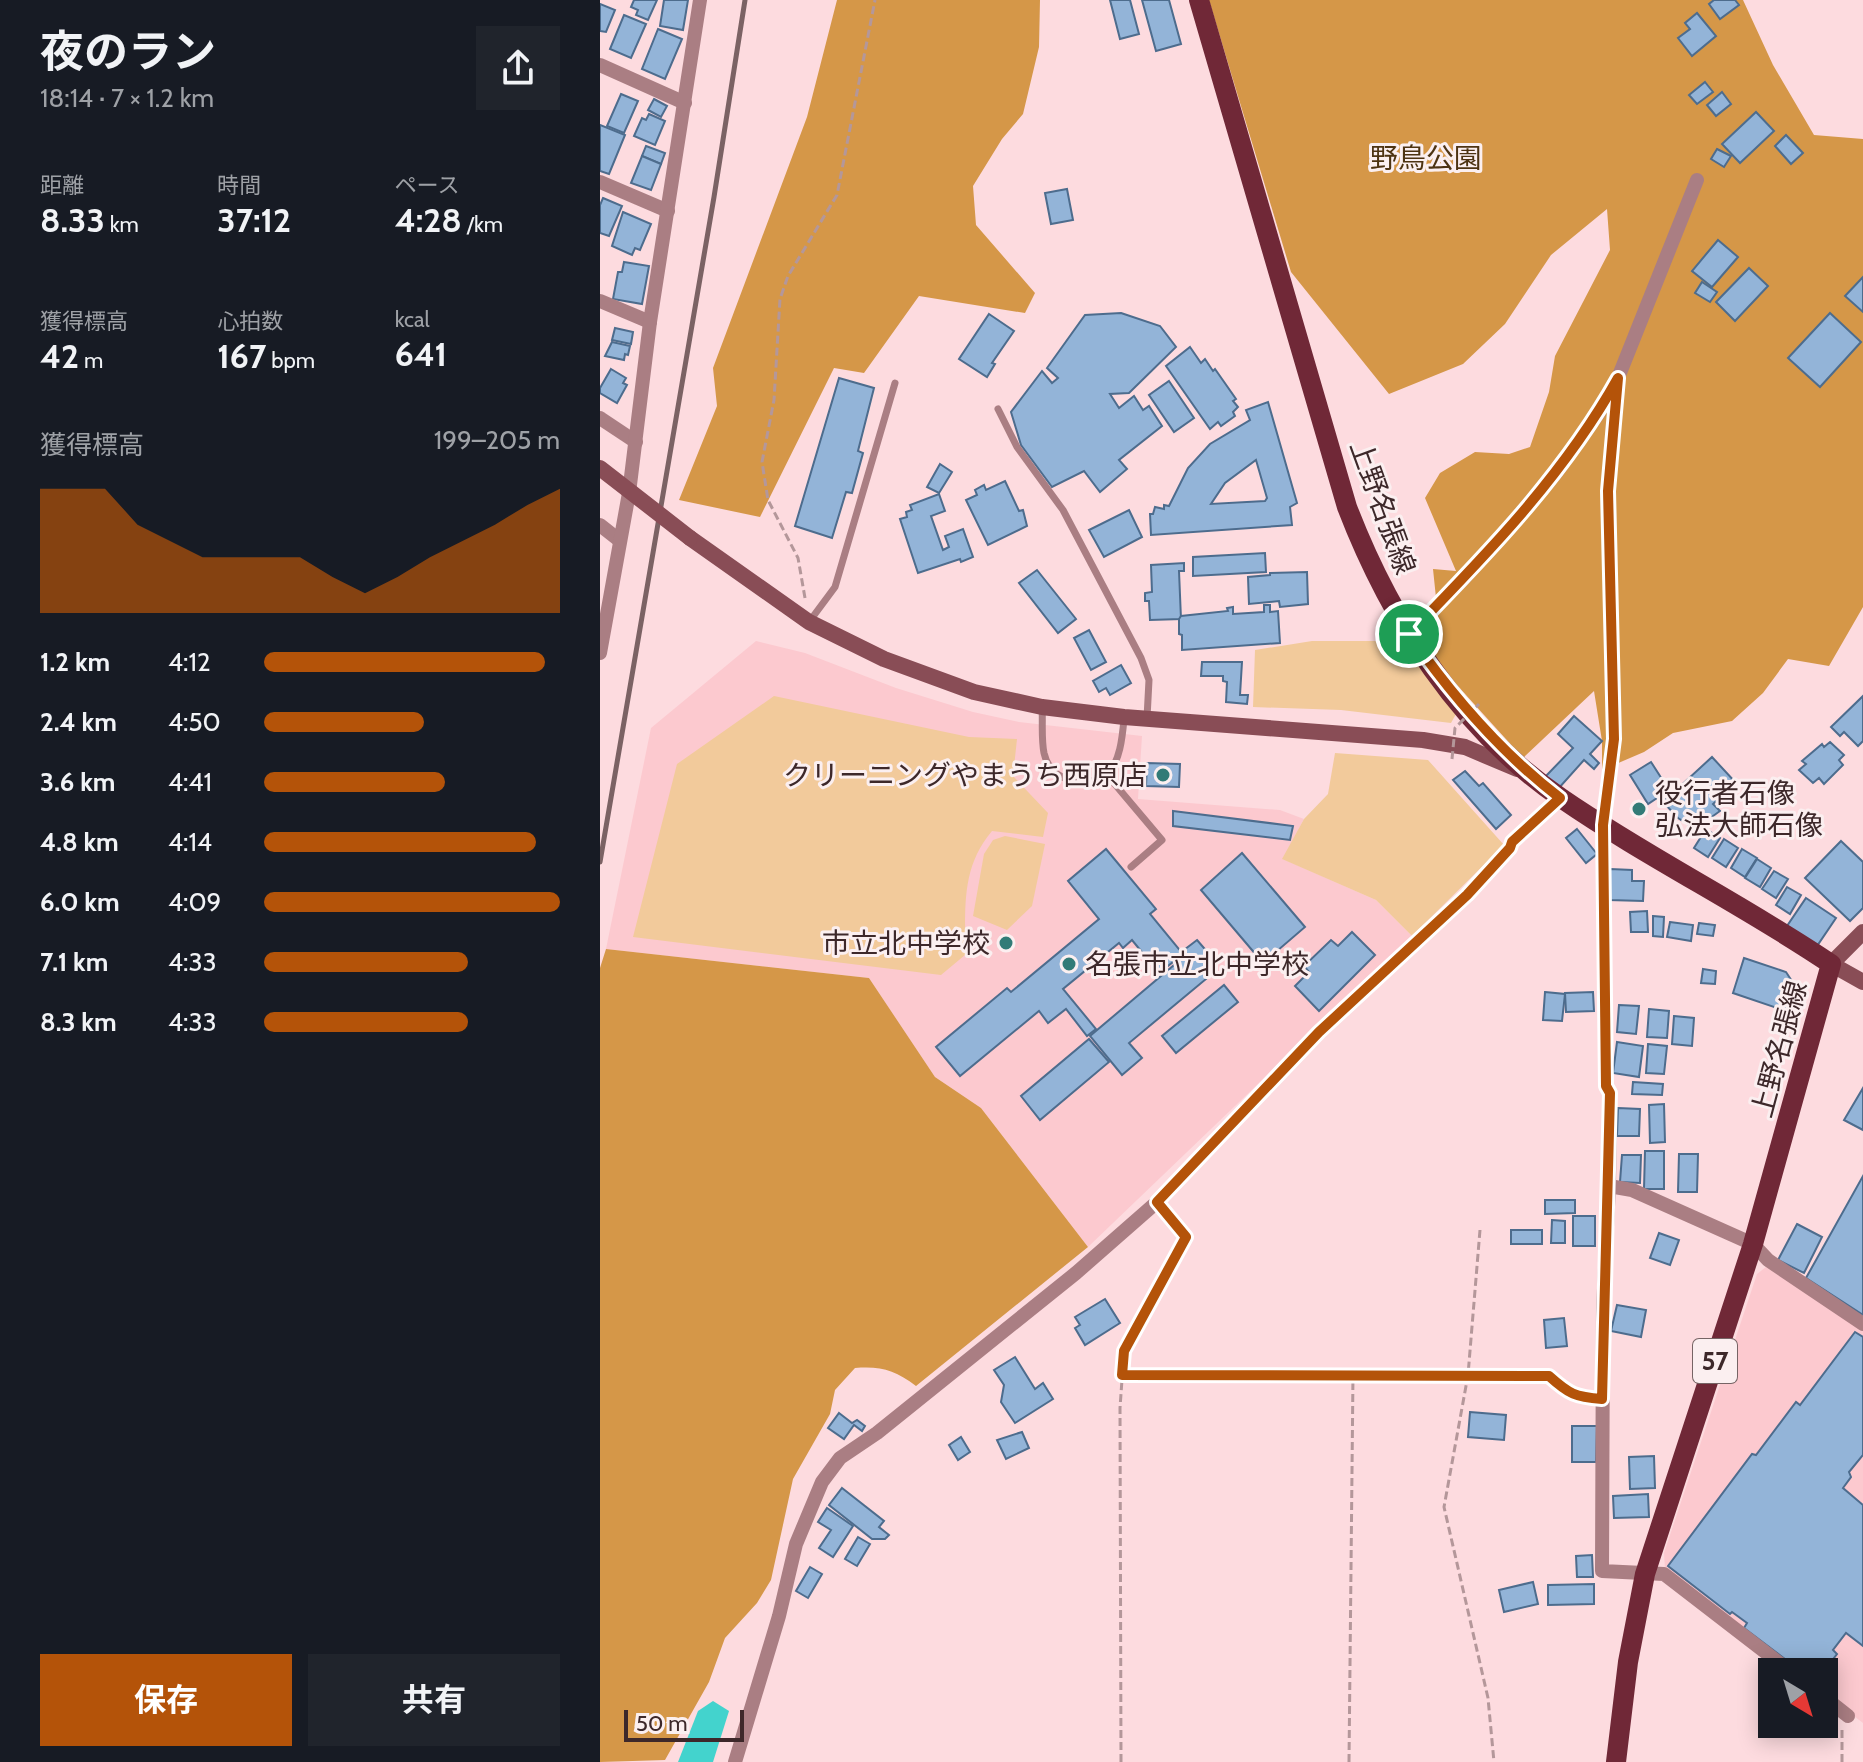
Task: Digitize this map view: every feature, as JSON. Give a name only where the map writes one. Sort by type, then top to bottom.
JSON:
[{"type":"main road","name":"上野名張線","points":[[1199,0],[1347,507],[1375,574],[1409,634],[1464,707],[1532,776],[1560,798],[1772,924],[1831,964],[1753,1244],[1645,1574],[1628,1662],[1616,1762]]},
{"type":"street","points":[[601,645],[636,442],[650,322],[700,0]]},
{"type":"street","points":[[600,65],[685,103]]},
{"type":"street","points":[[1409,634],[1466,576],[1556,473],[1598,414],[1618,378],[1697,180]]},
{"type":"street","points":[[600,182],[668,211]]},
{"type":"street","points":[[600,301],[650,322]]},
{"type":"street","points":[[600,418],[636,442]]},
{"type":"street","points":[[600,468],[690,538],[809,622],[884,659],[974,692],[1042,707],[1124,717],[1395,738],[1465,747],[1532,776]]},
{"type":"street","points":[[600,525],[619,540]]},
{"type":"street","points":[[735,1762],[779,1616],[796,1544],[822,1482],[840,1458],[877,1433],[1076,1273],[1157,1202],[1319,1032],[1467,895],[1512,842],[1560,798]]},
{"type":"street","points":[[1603,825],[1606,1086],[1610,1093],[1603,1309],[1602,1571],[1664,1574],[1773,1658]]},
{"type":"street","points":[[1863,932],[1831,964],[1863,982]]},
{"type":"street","points":[[1609,1186],[1632,1190],[1753,1244],[1768,1260],[1863,1324]]},
{"type":"street","points":[[1838,1708],[1848,1716]]},
{"type":"lane","points":[[809,622],[835,587],[895,383]]},
{"type":"lane","points":[[998,409],[1017,447],[1063,510],[1141,658],[1149,680],[1147,718]]},
{"type":"lane","points":[[1042,707],[1044,754],[1051,769],[1070,781],[1083,784],[1108,776],[1118,759],[1124,717]]},
{"type":"lane","points":[[1108,776],[1162,840],[1131,867]]},
{"type":"path","points":[[809,622],[798,558],[768,500],[762,462],[774,400],[780,299],[788,276],[837,195],[875,0]]},
{"type":"path","points":[[1603,825],[1614,739],[1608,491],[1616,406]]},
{"type":"path","points":[[1452,759],[1455,728],[1479,704]]},
{"type":"path","points":[[1121,1762],[1120,1408],[1124,1351],[1186,1237],[1157,1202]]},
{"type":"path","points":[[1480,1230],[1468,1375],[1444,1507],[1488,1698],[1494,1762]]},
{"type":"path","points":[[1122,1375],[1549,1376],[1577,1398],[1602,1399]]},
{"type":"path","points":[[1349,1762],[1353,1375]]},
{"type":"path","points":[[1842,1762],[1842,1726],[1848,1716]]},
{"type":"shaded area","name":"市立北中学校","points":[[756,641],[805,653],[896,688],[973,712],[1019,722],[1142,736],[1138,799],[1280,810],[1304,819],[1283,859],[1376,900],[1412,936],[1088,1247],[981,1108],[935,1077],[869,978],[606,949],[651,728]]},
{"type":"shaded area","points":[[1312,641],[1400,641],[1456,714],[1451,723],[1341,710],[1253,707],[1255,650]]},
{"type":"shaded area","points":[[774,696],[969,737],[1017,739],[1013,776],[1048,813],[1043,837],[992,831],[974,860],[970,875],[965,955],[941,975],[633,937],[677,764]]},
{"type":"shaded area","points":[[1335,753],[1428,760],[1504,845],[1412,936],[1376,900],[1282,859],[1304,819],[1328,794]]},
{"type":"shaded area","points":[[1005,836],[1045,844],[1032,906],[1007,930],[973,916],[984,854],[993,840]]},
{"type":"shaded area","points":[[1766,1267],[1863,1330],[1863,1723],[1838,1704],[1838,1658],[1779,1658],[1665,1570],[1664,1553],[1757,1274]]},
{"type":"green space","points":[[837,0],[1040,0],[1039,47],[1023,114],[1002,139],[973,186],[976,225],[1035,293],[1025,313],[919,296],[864,373],[834,368],[760,517],[679,500],[717,406],[713,368],[807,117]]},
{"type":"green space","name":"野鳥公園","points":[[1209,0],[1743,0],[1773,65],[1814,135],[1863,139],[1863,607],[1829,666],[1788,659],[1763,693],[1732,721],[1673,733],[1644,752],[1602,770],[1602,741],[1594,691],[1523,758],[1436,662],[1424,638],[1438,617],[1433,569],[1456,571],[1425,498],[1440,473],[1475,452],[1509,454],[1530,447],[1549,392],[1555,356],[1610,250],[1607,209],[1551,255],[1505,324],[1463,364],[1389,394],[1291,272]]},
{"type":"green space","points":[[606,949],[869,978],[935,1077],[981,1108],[1088,1247],[916,1386],[887,1370],[855,1368],[835,1390],[830,1414],[793,1479],[771,1580],[757,1603],[725,1638],[709,1682],[665,1760],[600,1762],[600,968]]},
{"type":"water","points":[[713,1701],[729,1711],[713,1762],[678,1762],[698,1711]]},
{"type":"building","points":[[634,0],[657,0],[648,20],[636,15],[638,10],[631,7]]},
{"type":"building","points":[[664,0],[688,0],[683,30],[660,26]]},
{"type":"building","points":[[1110,0],[1130,0],[1139,34],[1120,39]]},
{"type":"building","points":[[1142,0],[1169,0],[1181,44],[1156,51]]},
{"type":"building","points":[[1714,0],[1735,0],[1739,5],[1720,19],[1709,4]]},
{"type":"building","points":[[600,4],[615,10],[606,32],[600,31]]},
{"type":"building","points":[[1697,13],[1716,36],[1692,56],[1678,38],[1690,29],[1685,23]]},
{"type":"building","points":[[624,15],[646,24],[631,58],[610,49]]},
{"type":"building","points":[[658,29],[682,39],[665,79],[642,69]]},
{"type":"building","points":[[1705,82],[1713,92],[1697,104],[1689,95]]},
{"type":"building","points":[[1722,92],[1731,104],[1716,116],[1707,105]]},
{"type":"building","points":[[621,94],[638,101],[624,133],[607,126]]},
{"type":"building","points":[[654,99],[667,106],[661,117],[648,110]]},
{"type":"building","points":[[1756,112],[1774,131],[1740,163],[1722,144]]},
{"type":"building","points":[[649,114],[665,121],[655,145],[634,136],[642,118],[646,120]]},
{"type":"building","points":[[600,125],[625,135],[609,174],[600,171]]},
{"type":"building","points":[[1786,135],[1803,153],[1791,164],[1775,146]]},
{"type":"building","points":[[646,146],[665,153],[661,164],[642,156]]},
{"type":"building","points":[[1717,149],[1731,156],[1724,167],[1711,159]]},
{"type":"building","points":[[642,156],[661,164],[651,190],[631,183]]},
{"type":"building","points":[[1067,189],[1073,220],[1051,224],[1045,193]]},
{"type":"building","points":[[603,198],[622,206],[609,236],[600,233]]},
{"type":"building","points":[[623,212],[651,224],[640,250],[635,248],[632,255],[612,246]]},
{"type":"building","points":[[1718,240],[1738,257],[1712,287],[1692,271]]},
{"type":"building","points":[[624,262],[649,266],[642,304],[613,299],[618,272],[622,272]]},
{"type":"building","points":[[1749,268],[1768,286],[1735,321],[1716,302]]},
{"type":"building","points":[[1863,277],[1863,312],[1845,296]]},
{"type":"building","points":[[1702,282],[1717,292],[1710,302],[1695,293]]},
{"type":"building","points":[[1121,313],[1160,326],[1176,347],[1129,393],[1110,394],[1119,408],[1134,396],[1143,410],[1149,406],[1162,426],[1119,460],[1127,469],[1100,492],[1084,471],[1052,487],[1021,445],[1011,412],[1042,371],[1052,383],[1058,378],[1047,368],[1085,315]]},
{"type":"building","points":[[1830,313],[1861,342],[1820,387],[1788,358]]},
{"type":"building","points":[[989,314],[1014,331],[992,363],[995,364],[987,377],[959,359]]},
{"type":"building","points":[[615,328],[633,332],[631,344],[612,340]]},
{"type":"building","points":[[612,342],[630,346],[624,360],[605,356]]},
{"type":"building","points":[[1190,347],[1201,363],[1205,359],[1213,371],[1215,369],[1236,399],[1233,401],[1238,407],[1233,412],[1235,416],[1221,426],[1218,422],[1210,429],[1166,366]]},
{"type":"building","points":[[611,369],[626,378],[623,383],[627,385],[617,403],[600,393]]},
{"type":"building","points":[[839,378],[874,388],[858,451],[863,453],[852,493],[846,492],[832,538],[795,526]]},
{"type":"building","points":[[1169,381],[1194,418],[1174,432],[1149,395]]},
{"type":"building","points":[[1268,402],[1297,503],[1290,507],[1292,525],[1151,535],[1150,514],[1153,514],[1155,507],[1164,509],[1164,505],[1169,506],[1188,468],[1210,444],[1250,420],[1246,410]],"holes":[[[1256,460],[1267,498],[1265,501],[1211,504],[1225,483]]]},
{"type":"building","points":[[940,464],[952,472],[939,493],[927,487]]},
{"type":"building","points":[[1005,481],[1019,511],[1023,510],[1027,526],[988,545],[966,500],[977,495],[975,490],[984,485],[986,490]]},
{"type":"building","points":[[939,494],[945,511],[931,516],[943,550],[949,547],[945,536],[963,529],[973,557],[918,573],[900,519],[907,517],[906,512],[912,510],[910,505]]},
{"type":"building","points":[[1129,510],[1142,537],[1104,557],[1089,530]]},
{"type":"building","points":[[1265,553],[1266,572],[1193,576],[1193,557]]},
{"type":"building","points":[[1184,563],[1184,571],[1179,571],[1181,619],[1150,620],[1149,601],[1145,601],[1145,593],[1152,592],[1151,565]]},
{"type":"building","points":[[1037,570],[1076,619],[1058,633],[1019,583]]},
{"type":"building","points":[[1307,572],[1308,604],[1280,607],[1279,601],[1249,604],[1248,577]]},
{"type":"building","points":[[1264,605],[1270,605],[1270,612],[1278,611],[1280,643],[1182,650],[1182,635],[1179,634],[1181,616],[1228,611],[1227,608],[1233,607],[1233,614],[1264,612]]},
{"type":"building","points":[[1089,630],[1106,662],[1091,670],[1074,638]]},
{"type":"building","points":[[1202,662],[1242,662],[1240,695],[1248,695],[1247,704],[1226,702],[1227,682],[1223,681],[1223,676],[1201,676]]},
{"type":"building","points":[[1121,665],[1131,683],[1110,695],[1106,688],[1099,692],[1093,681]]},
{"type":"building","points":[[1863,696],[1863,741],[1858,746],[1844,732],[1840,736],[1831,727]]},
{"type":"building","points":[[1574,716],[1602,741],[1590,754],[1599,763],[1594,769],[1584,760],[1558,789],[1545,777],[1573,748],[1558,734]]},
{"type":"building","points":[[1830,742],[1844,755],[1839,760],[1843,765],[1824,784],[1819,778],[1813,783],[1799,770],[1806,764],[1802,761],[1822,744],[1824,747]]},
{"type":"building","points":[[1712,757],[1736,783],[1713,804],[1720,811],[1695,829],[1678,818],[1663,802]]},
{"type":"building","points":[[1651,762],[1669,790],[1648,804],[1630,775]]},
{"type":"building","name":"クリーニングやまうち西原店","points":[[1147,763],[1180,764],[1179,787],[1146,786]]},
{"type":"building","points":[[1465,771],[1479,786],[1483,783],[1511,815],[1496,829],[1453,780]]},
{"type":"building","points":[[1173,811],[1293,826],[1290,840],[1173,826]]},
{"type":"building","points":[[1577,829],[1597,854],[1586,863],[1566,838]]},
{"type":"building","points":[[1706,829],[1720,838],[1708,857],[1694,848]]},
{"type":"building","points":[[1724,839],[1738,848],[1726,867],[1712,858]]},
{"type":"building","points":[[1841,841],[1863,862],[1863,908],[1850,921],[1805,878]]},
{"type":"building","name":"名張市立北中学校","points":[[1106,849],[1156,909],[1150,914],[1183,954],[1159,973],[1132,940],[1123,948],[1119,943],[1063,989],[1096,1029],[1087,1036],[1066,1009],[1048,1023],[1039,1011],[960,1076],[936,1047],[1007,988],[1011,992],[1099,919],[1068,881]]},
{"type":"building","points":[[1742,849],[1757,858],[1745,877],[1731,868]]},
{"type":"building","points":[[1242,853],[1305,927],[1263,963],[1201,890]]},
{"type":"building","points":[[1757,859],[1771,868],[1760,887],[1745,878]]},
{"type":"building","points":[[1610,869],[1632,870],[1632,881],[1644,881],[1643,901],[1609,900]]},
{"type":"building","points":[[1774,871],[1788,879],[1776,898],[1762,889]]},
{"type":"building","points":[[1787,887],[1801,895],[1790,914],[1776,905]]},
{"type":"building","points":[[1806,898],[1836,918],[1817,946],[1787,926]]},
{"type":"building","points":[[1647,911],[1648,932],[1631,932],[1630,912]]},
{"type":"building","points":[[1653,916],[1664,917],[1663,937],[1653,936]]},
{"type":"building","points":[[1670,922],[1693,925],[1691,941],[1667,937]]},
{"type":"building","points":[[1699,923],[1715,925],[1713,936],[1697,934]]},
{"type":"building","points":[[1352,932],[1375,955],[1319,1011],[1295,986],[1309,972],[1304,966],[1331,940],[1338,946]]},
{"type":"building","points":[[1197,940],[1217,963],[1208,970],[1212,974],[1129,1043],[1142,1058],[1122,1075],[1090,1036],[1187,954],[1184,950]]},
{"type":"building","points":[[1744,958],[1786,972],[1797,989],[1789,1012],[1733,993]]},
{"type":"building","points":[[1703,969],[1716,971],[1715,984],[1701,983]]},
{"type":"building","points":[[1224,985],[1238,1002],[1176,1053],[1162,1036]]},
{"type":"building","points":[[1545,992],[1565,994],[1562,1021],[1543,1020]]},
{"type":"building","points":[[1593,992],[1594,1011],[1566,1012],[1565,993]]},
{"type":"building","points":[[1619,1005],[1639,1006],[1636,1034],[1617,1032]]},
{"type":"building","points":[[1649,1009],[1669,1011],[1667,1038],[1647,1037]]},
{"type":"building","points":[[1674,1016],[1694,1018],[1692,1046],[1672,1044]]},
{"type":"building","points":[[1089,1039],[1109,1062],[1040,1120],[1021,1096]]},
{"type":"building","points":[[1617,1042],[1643,1046],[1639,1077],[1613,1073]]},
{"type":"building","points":[[1648,1044],[1667,1046],[1664,1074],[1646,1073]]},
{"type":"building","points":[[1633,1082],[1663,1084],[1662,1095],[1632,1094]]},
{"type":"building","points":[[1863,1088],[1863,1130],[1844,1120]]},
{"type":"building","points":[[1664,1104],[1665,1142],[1650,1143],[1649,1105]]},
{"type":"building","points":[[1618,1108],[1640,1109],[1639,1136],[1617,1136]]},
{"type":"building","points":[[1645,1151],[1664,1151],[1664,1189],[1644,1189]]},
{"type":"building","points":[[1679,1154],[1698,1154],[1697,1192],[1678,1192]]},
{"type":"building","points":[[1622,1155],[1641,1155],[1640,1183],[1620,1182]]},
{"type":"building","points":[[1863,1176],[1863,1315],[1806,1278]]},
{"type":"building","points":[[1545,1200],[1575,1200],[1575,1213],[1545,1214]]},
{"type":"building","points":[[1573,1216],[1595,1216],[1595,1246],[1573,1246]]},
{"type":"building","points":[[1552,1220],[1565,1221],[1565,1243],[1551,1243]]},
{"type":"building","points":[[1797,1224],[1822,1237],[1804,1273],[1778,1260]]},
{"type":"building","points":[[1511,1230],[1542,1230],[1542,1244],[1511,1244]]},
{"type":"building","points":[[1659,1233],[1679,1240],[1670,1265],[1650,1258]]},
{"type":"building","points":[[1105,1299],[1120,1323],[1085,1345],[1075,1328],[1080,1325],[1075,1317]]},
{"type":"building","points":[[1617,1305],[1646,1310],[1641,1337],[1611,1331]]},
{"type":"building","points":[[1564,1318],[1567,1346],[1546,1348],[1544,1320]]},
{"type":"building","points":[[1855,1332],[1863,1337],[1863,1455],[1849,1472],[1851,1477],[1843,1488],[1863,1505],[1863,1646],[1846,1633],[1833,1650],[1837,1654],[1834,1658],[1784,1658],[1744,1628],[1747,1623],[1732,1612],[1730,1614],[1668,1566],[1752,1454],[1756,1455],[1796,1402],[1800,1405]]},
{"type":"building","points":[[1015,1357],[1035,1389],[1043,1383],[1053,1399],[1015,1423],[1001,1402],[1004,1385],[994,1370]]},
{"type":"building","points":[[1470,1412],[1506,1415],[1504,1440],[1468,1437]]},
{"type":"building","points":[[839,1413],[852,1423],[857,1420],[865,1426],[862,1431],[854,1425],[844,1439],[828,1428]]},
{"type":"building","points":[[1572,1426],[1597,1426],[1596,1462],[1572,1462]]},
{"type":"building","points":[[1022,1432],[1029,1448],[1006,1459],[997,1440]]},
{"type":"building","points":[[961,1437],[970,1452],[958,1460],[949,1445]]},
{"type":"building","points":[[1654,1456],[1655,1488],[1630,1489],[1629,1457]]},
{"type":"building","points":[[842,1488],[884,1521],[879,1527],[889,1535],[885,1539],[872,1539],[829,1505]]},
{"type":"building","points":[[1648,1494],[1649,1517],[1614,1518],[1613,1496]]},
{"type":"building","points":[[827,1508],[853,1526],[833,1557],[819,1548],[831,1530],[818,1522]]},
{"type":"building","points":[[858,1537],[870,1544],[857,1566],[845,1559]]},
{"type":"building","points":[[1592,1555],[1593,1577],[1577,1577],[1576,1556]]},
{"type":"building","points":[[810,1567],[822,1574],[808,1598],[796,1591]]},
{"type":"building","points":[[1533,1582],[1538,1604],[1504,1612],[1499,1590]]},
{"type":"building","points":[[1594,1584],[1594,1604],[1548,1605],[1548,1585]]},
{"type":"railway","points":[[600,862],[745,0]]},
{"type":"place","name":"クリーニングやまうち西原店","points":[[1163,775]]},
{"type":"place","name":"役行者石像 弘法大師石像","points":[[1639,809]]},
{"type":"place","name":"市立北中学校","points":[[1006,943]]},
{"type":"place","name":"名張市立北中学校","points":[[1069,964]]},
{"type":"route","points":[[1618,378],[1608,491],[1614,739],[1603,825],[1606,1086],[1610,1093],[1602,1399],[1577,1398],[1549,1376],[1122,1375],[1124,1351],[1186,1237],[1157,1202],[1319,1032],[1467,895],[1512,842],[1560,798],[1491,737],[1448,688],[1409,634],[1466,576],[1556,473],[1598,414],[1618,378]]}]
